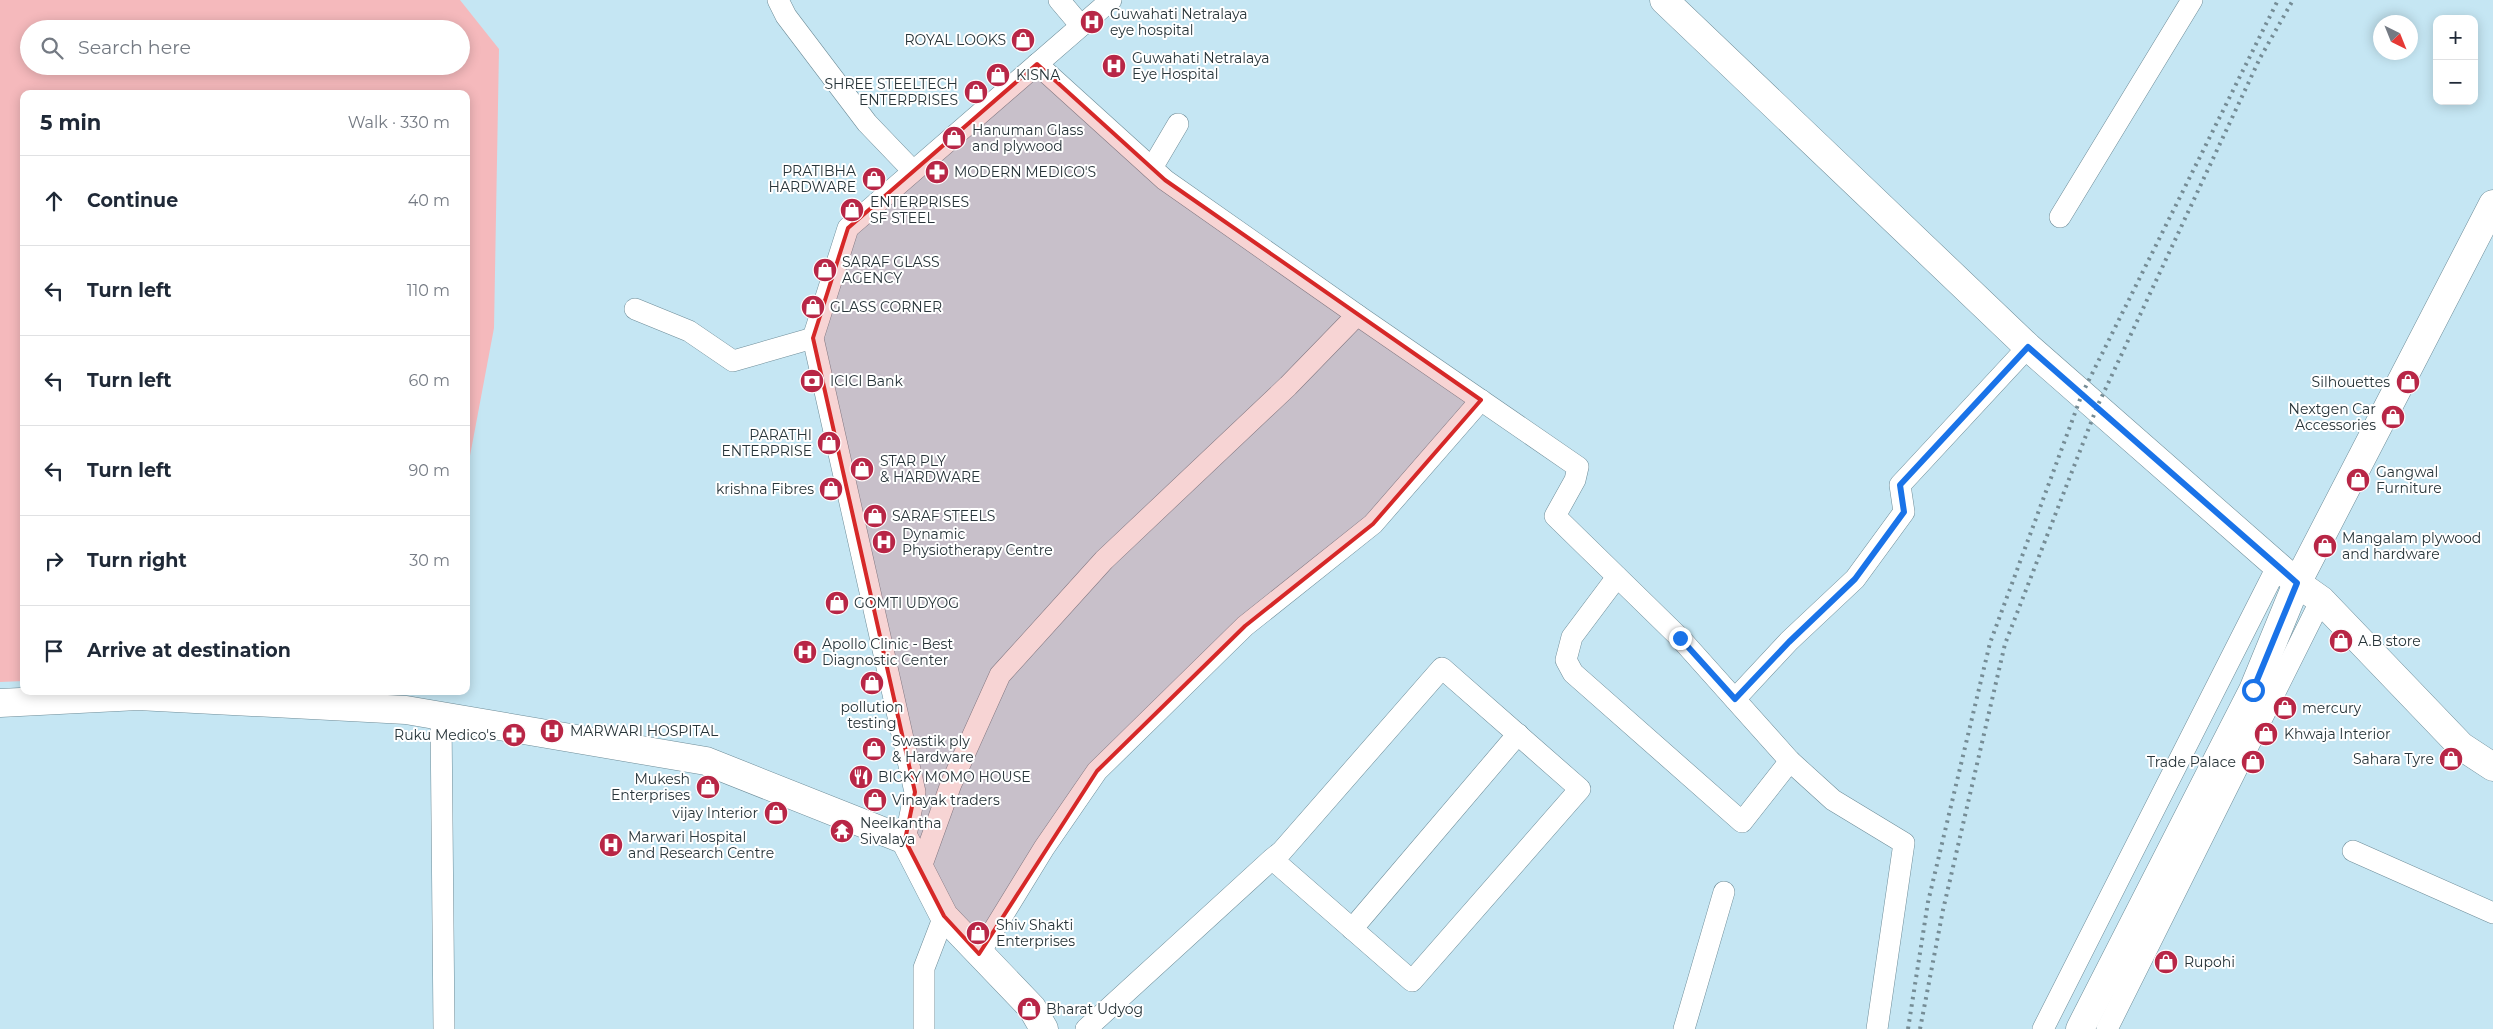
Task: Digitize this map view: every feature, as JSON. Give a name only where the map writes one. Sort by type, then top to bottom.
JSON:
[{"type":"street","points":[[778,0],[786,16],[866,123],[913,171]]},
{"type":"street","points":[[1059,0],[1081,26]]},
{"type":"street","points":[[904,840],[915,792],[812,338],[848,228],[1111,0]]},
{"type":"street","points":[[1664,0],[2028,347],[2288,574],[2321,600],[2461,746],[2493,767]]},
{"type":"street","points":[[2060,217],[2192,0]]},
{"type":"street","points":[[1037,64],[1165,180],[1357,316],[1578,466],[1575,480],[1555,516],[1680,638],[1790,761],[1833,800],[1904,843],[1877,1029]]},
{"type":"street","points":[[1152,168],[1178,124]]},
{"type":"street","points":[[2043,1029],[2288,574],[2493,204]]},
{"type":"street","points":[[635,309],[690,331],[733,361],[812,338]]},
{"type":"street","points":[[920,870],[951,784],[1000,675],[1104,560],[1288,386],[1357,316]]},
{"type":"street","points":[[1735,699],[1789,642],[1855,579],[1904,512],[1900,485],[2028,347]]},
{"type":"street","points":[[979,954],[1044,848],[1097,771],[1245,626],[1373,524],[1481,400]]},
{"type":"street","points":[[2080,1029],[2253,690],[2288,574]]},
{"type":"street","points":[[1617,576],[1572,637],[1566,660],[1573,673],[1742,822],[1790,761]]},
{"type":"street","points":[[2106,1029],[2321,600]]},
{"type":"street","points":[[1086,1029],[1272,859],[1442,668],[1580,788],[1412,982],[1272,859]]},
{"type":"street","points":[[0,703],[138,696],[406,710],[706,761],[904,840],[944,916],[1032,1008],[1044,1029]]},
{"type":"street","points":[[441,716],[444,1029]]},
{"type":"street","points":[[1352,929],[1518,734]]},
{"type":"street","points":[[2353,851],[2493,913]]},
{"type":"street","points":[[1684,1029],[1724,892]]},
{"type":"street","points":[[924,1029],[924,968],[944,916]]},
{"type":"highlighted area","points":[[1037,64],[1165,180],[1481,400],[1373,524],[1245,626],[1097,771],[979,954],[944,916],[905,840],[915,792],[813,338],[848,228]]},
{"type":"shaded area","points":[[0,0],[460,0],[499,49],[494,328],[470,456],[470,90],[20,90],[20,681],[0,682]]},
{"type":"railway","points":[[1908,1029],[1928,902],[1990,643],[2082,394],[2278,0]]},
{"type":"railway","points":[[1920,1029],[1943,910],[2005,644],[2097,407],[2260,58],[2293,0]]},
{"type":"place","name":"Guwahati Netralaya eye hospital","points":[[1092,22]]},
{"type":"place","name":"ROYAL LOOKS","points":[[1023,40]]},
{"type":"place","name":"Guwahati Netralaya Eye Hospital","points":[[1114,66]]},
{"type":"place","name":"KISNA","points":[[998,75]]},
{"type":"place","name":"SHREE STEELTECH ENTERPRISES","points":[[976,92]]},
{"type":"place","name":"Hanuman Glass and plywood","points":[[954,138]]},
{"type":"place","name":"MODERN MEDICO'S","points":[[937,172]]},
{"type":"place","name":"PRATIBHA HARDWARE","points":[[874,179]]},
{"type":"place","name":"ENTERPRISES SF STEEL","points":[[852,210]]},
{"type":"place","name":"SARAF GLASS AGENCY","points":[[825,270]]},
{"type":"place","name":"GLASS CORNER","points":[[813,307]]},
{"type":"place","name":"ICICI Bank","points":[[812,381]]},
{"type":"place","name":"Silhouettes","points":[[2408,382]]},
{"type":"place","name":"Nextgen Car Accessories","points":[[2393,417]]},
{"type":"place","name":"PARATHI ENTERPRISE","points":[[829,443]]},
{"type":"place","name":"STAR PLY & HARDWARE","points":[[862,469]]},
{"type":"place","name":"Gangwal Furniture","points":[[2358,480]]},
{"type":"place","name":"krishna Fibres","points":[[831,489]]},
{"type":"place","name":"SARAF STEELS","points":[[875,516]]},
{"type":"place","name":"Dynamic Physiotherapy Centre","points":[[884,542]]},
{"type":"place","name":"Mangalam plywood and hardware","points":[[2325,546]]},
{"type":"place","name":"GOMTI UDYOG","points":[[837,603]]},
{"type":"place","name":"A.B store","points":[[2341,641]]},
{"type":"place","name":"Apollo Clinic - Best Diagnostic Center","points":[[805,652]]},
{"type":"place","name":"pollution testing","points":[[872,683]]},
{"type":"place","name":"mercury","points":[[2285,708]]},
{"type":"place","name":"MARWARI HOSPITAL","points":[[552,731]]},
{"type":"place","name":"Khwaja Interior","points":[[2266,734]]},
{"type":"place","name":"Ruku Medico's","points":[[514,735]]},
{"type":"place","name":"Swastik ply & Hardware","points":[[874,749]]},
{"type":"place","name":"Sahara Tyre","points":[[2451,759]]},
{"type":"place","name":"Trade Palace","points":[[2253,762]]},
{"type":"place","name":"BICKY MOMO HOUSE","points":[[861,777]]},
{"type":"place","name":"Mukesh Enterprises","points":[[708,787]]},
{"type":"place","name":"Vinayak traders","points":[[875,800]]},
{"type":"place","name":"vijay Interior","points":[[776,813]]},
{"type":"place","name":"Neelkantha Sivalaya","points":[[842,831]]},
{"type":"place","name":"Marwari Hospital and Research Centre","points":[[611,845]]},
{"type":"place","name":"Shiv Shakti Enterprises","points":[[978,933]]},
{"type":"place","name":"Rupohi","points":[[2166,962]]},
{"type":"place","name":"Bharat Udyog","points":[[1029,1009]]},
{"type":"route","points":[[1680,638],[1735,699],[1789,642],[1855,579],[1904,512],[1900,485],[2028,347],[2297,583],[2253,690]]}]
